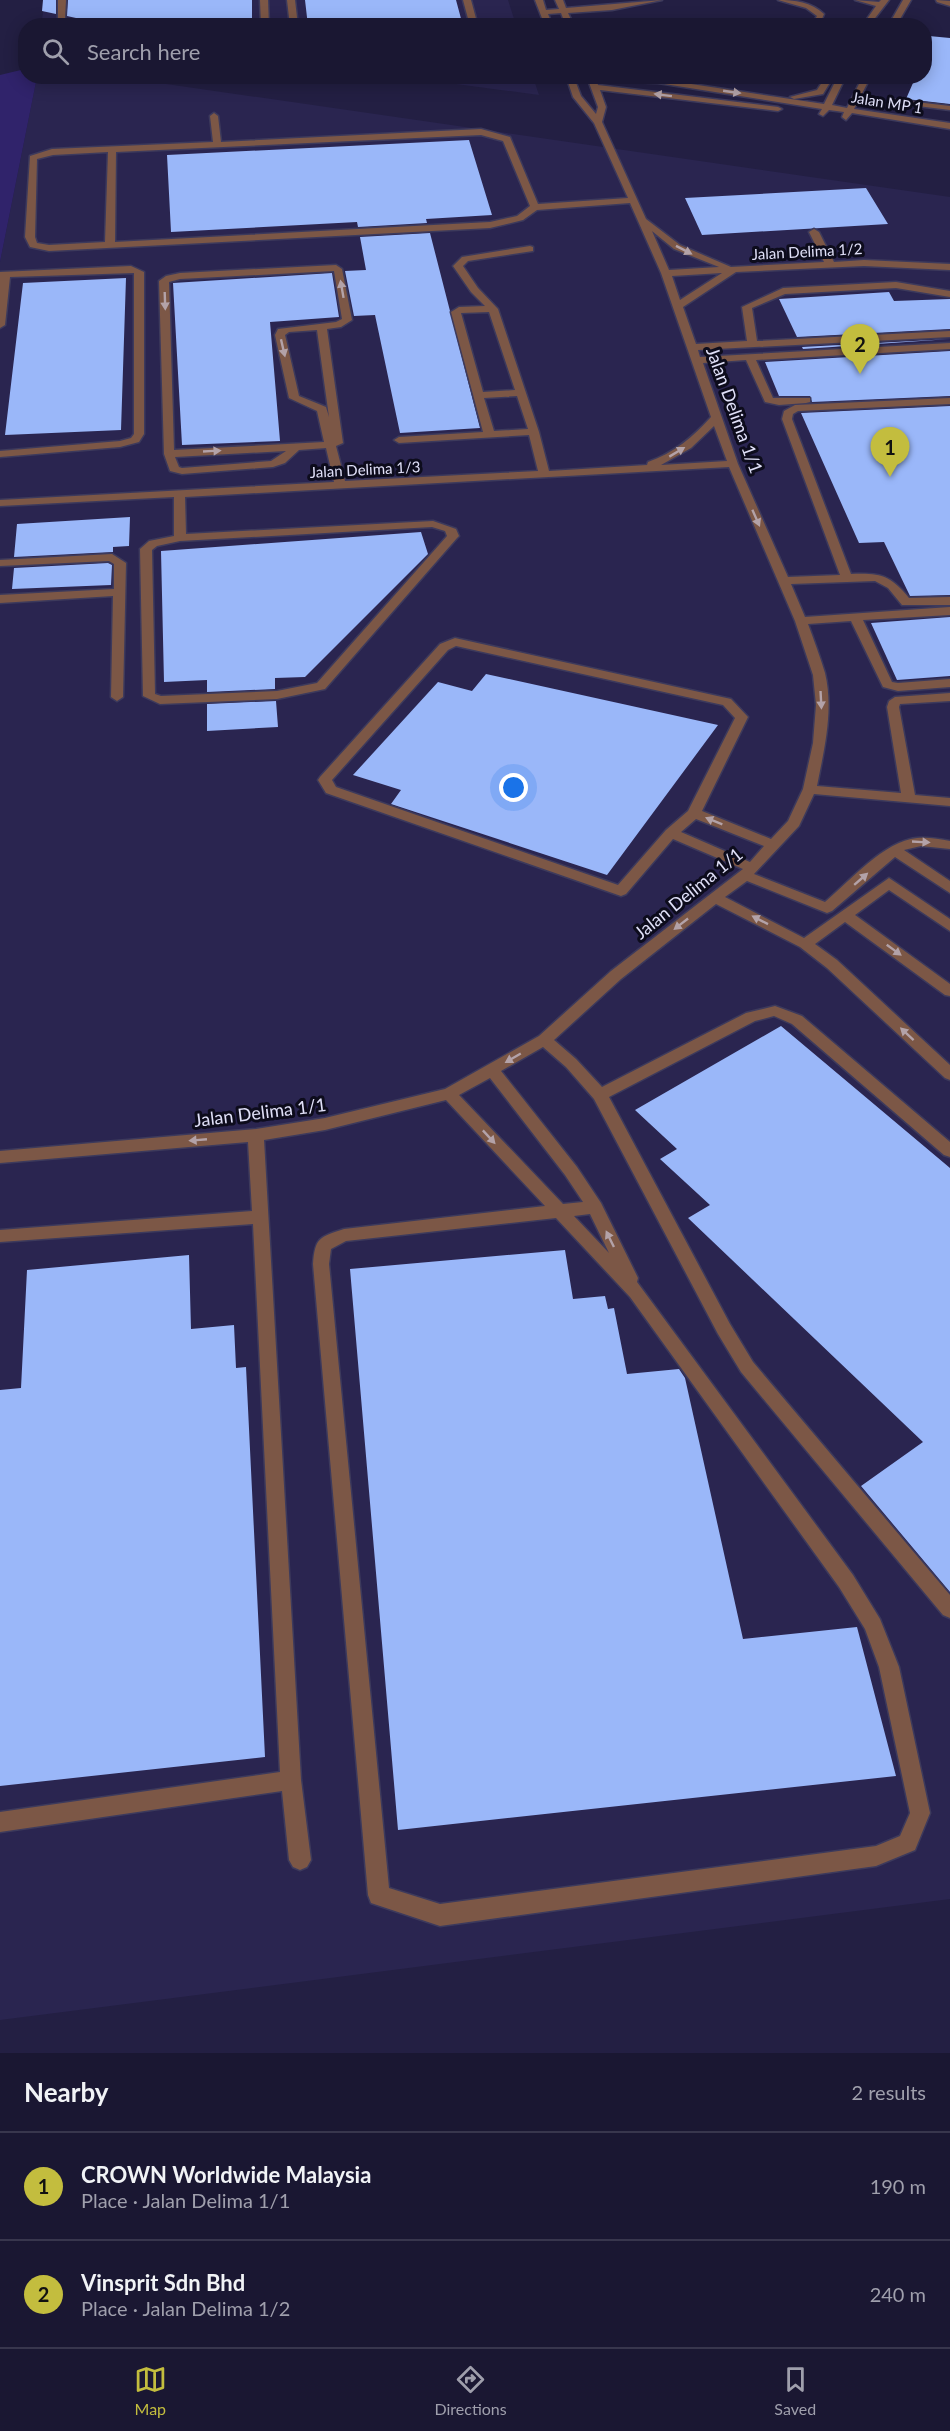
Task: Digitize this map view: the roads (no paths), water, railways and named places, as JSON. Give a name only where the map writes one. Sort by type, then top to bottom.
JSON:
[{"type":"street","points":[[61,18],[62,0]]},
{"type":"street","points":[[264,0],[265,18]]},
{"type":"street","points":[[291,0],[293,18]]},
{"type":"street","points":[[466,0],[472,18]]},
{"type":"street","points":[[539,0],[546,18]]},
{"type":"street","points":[[559,0],[567,18]]},
{"type":"street","points":[[544,12],[612,8],[658,0]]},
{"type":"street","points":[[782,0],[816,10],[821,16],[819,18]]},
{"type":"street","points":[[859,0],[883,3]]},
{"type":"street","points":[[897,18],[908,0]]},
{"type":"street","points":[[940,0],[950,4]]},
{"type":"street","points":[[871,18],[883,3]]},
{"type":"street","name":"Jalan Delima 1/1","points":[[0,1157],[256,1135],[325,1124],[449,1094],[544,1040],[616,975],[749,871],[794,823],[810,789],[822,705],[819,675],[801,621],[733,464],[666,273],[598,122],[577,97],[572,84]]},
{"type":"street","name":"Jalan MP 1","points":[[583,84],[950,126]]},
{"type":"street","points":[[594,84],[608,102]]},
{"type":"street","name":"Jalan MP 1","points":[[679,84],[764,96],[825,110]]},
{"type":"street","points":[[764,96],[793,97],[820,92],[825,84]]},
{"type":"street","points":[[825,110],[838,84]]},
{"type":"street","points":[[848,113],[863,84]]},
{"type":"street","points":[[598,122],[608,102],[634,91]]},
{"type":"street","points":[[893,101],[950,108]]},
{"type":"street","name":"Jalan MP 1","points":[[848,113],[950,134]]},
{"type":"street","points":[[214,116],[217,143]]},
{"type":"street","points":[[535,207],[507,140],[481,132],[112,148],[52,152],[33,158],[30,237],[33,245],[49,248],[490,225],[520,218],[535,207],[632,200]]},
{"type":"street","points":[[110,245],[112,148]]},
{"type":"street","points":[[640,217],[663,238],[677,247],[735,270]]},
{"type":"street","points":[[814,232],[830,264]]},
{"type":"street","points":[[530,249],[465,259],[458,266],[474,290],[493,309],[534,432],[544,474]]},
{"type":"street","name":"Jalan Delima 1/2","points":[[666,273],[864,263],[950,267]]},
{"type":"street","points":[[297,446],[281,461],[273,464],[182,471],[174,469],[170,454],[164,281],[180,276],[336,267],[339,271],[347,320],[338,325],[288,329],[282,331],[280,335],[294,398],[322,409],[330,445],[343,485]]},
{"type":"street","points":[[0,325],[3,275],[131,268],[139,272],[139,434],[135,440],[120,444],[0,454]]},
{"type":"street","points":[[677,306],[735,270]]},
{"type":"street","points":[[752,344],[747,307],[783,291],[896,285],[950,294]]},
{"type":"street","points":[[489,434],[456,312],[493,309]]},
{"type":"street","points":[[322,327],[343,485]]},
{"type":"street","points":[[692,346],[950,334]]},
{"type":"street","points":[[696,360],[950,346]]},
{"type":"street","points":[[750,357],[772,402],[950,393]]},
{"type":"street","points":[[478,395],[521,393]]},
{"type":"street","points":[[847,578],[787,419],[788,413],[795,408],[950,401]]},
{"type":"street","points":[[629,470],[663,461],[695,441],[716,418]]},
{"type":"street","points":[[399,440],[534,432]]},
{"type":"street","points":[[170,454],[330,445]]},
{"type":"street","name":"Jalan Delima 1/3","points":[[0,503],[733,464]]},
{"type":"street","points":[[179,493],[180,538]]},
{"type":"street","points":[[433,524],[450,529],[453,536],[321,686],[277,695],[160,700],[149,696],[146,549],[153,543],[180,538],[433,524]]},
{"type":"street","points":[[0,563],[112,557],[120,563],[117,697]]},
{"type":"street","points":[[784,581],[878,577],[889,580],[906,602],[950,601]]},
{"type":"street","points":[[0,599],[120,592]]},
{"type":"street","points":[[801,621],[950,611]]},
{"type":"street","points":[[856,618],[887,684],[898,687],[950,683]]},
{"type":"street","points":[[455,642],[727,702],[741,717],[694,813],[671,833],[621,891],[331,790],[325,780],[444,647],[455,642]]},
{"type":"street","points":[[909,800],[893,707],[895,701],[950,697]]},
{"type":"street","points":[[810,789],[950,802]]},
{"type":"street","points":[[694,813],[773,846]]},
{"type":"street","points":[[671,833],[827,908],[894,850],[915,841],[950,846]]},
{"type":"street","points":[[894,850],[950,888]]},
{"type":"street","points":[[805,944],[889,883],[950,926]]},
{"type":"street","points":[[715,898],[805,944],[832,964],[950,1074]]},
{"type":"street","points":[[846,915],[950,991]]},
{"type":"street","points":[[600,1095],[751,1017],[775,1011],[797,1020],[950,1151]]},
{"type":"street","points":[[544,1040],[600,1095],[724,1329],[747,1367],[950,1609]]},
{"type":"street","points":[[492,1070],[571,1171],[595,1207],[636,1292]]},
{"type":"street","points":[[449,1094],[559,1212],[636,1292],[846,1581],[873,1625],[889,1667],[920,1813],[908,1843],[876,1856],[440,1914],[379,1895],[321,1264],[323,1245],[344,1235],[559,1212],[595,1207]]},
{"type":"street","points":[[256,1135],[291,1780],[300,1860]]},
{"type":"street","points":[[0,1236],[261,1217]]},
{"type":"street","points":[[0,1822],[291,1780]]},
{"type":"place","name":"Vinsprit Sdn Bhd","points":[[860,374]]},
{"type":"place","name":"CROWN Worldwide Malaysia","points":[[890,477]]}]
